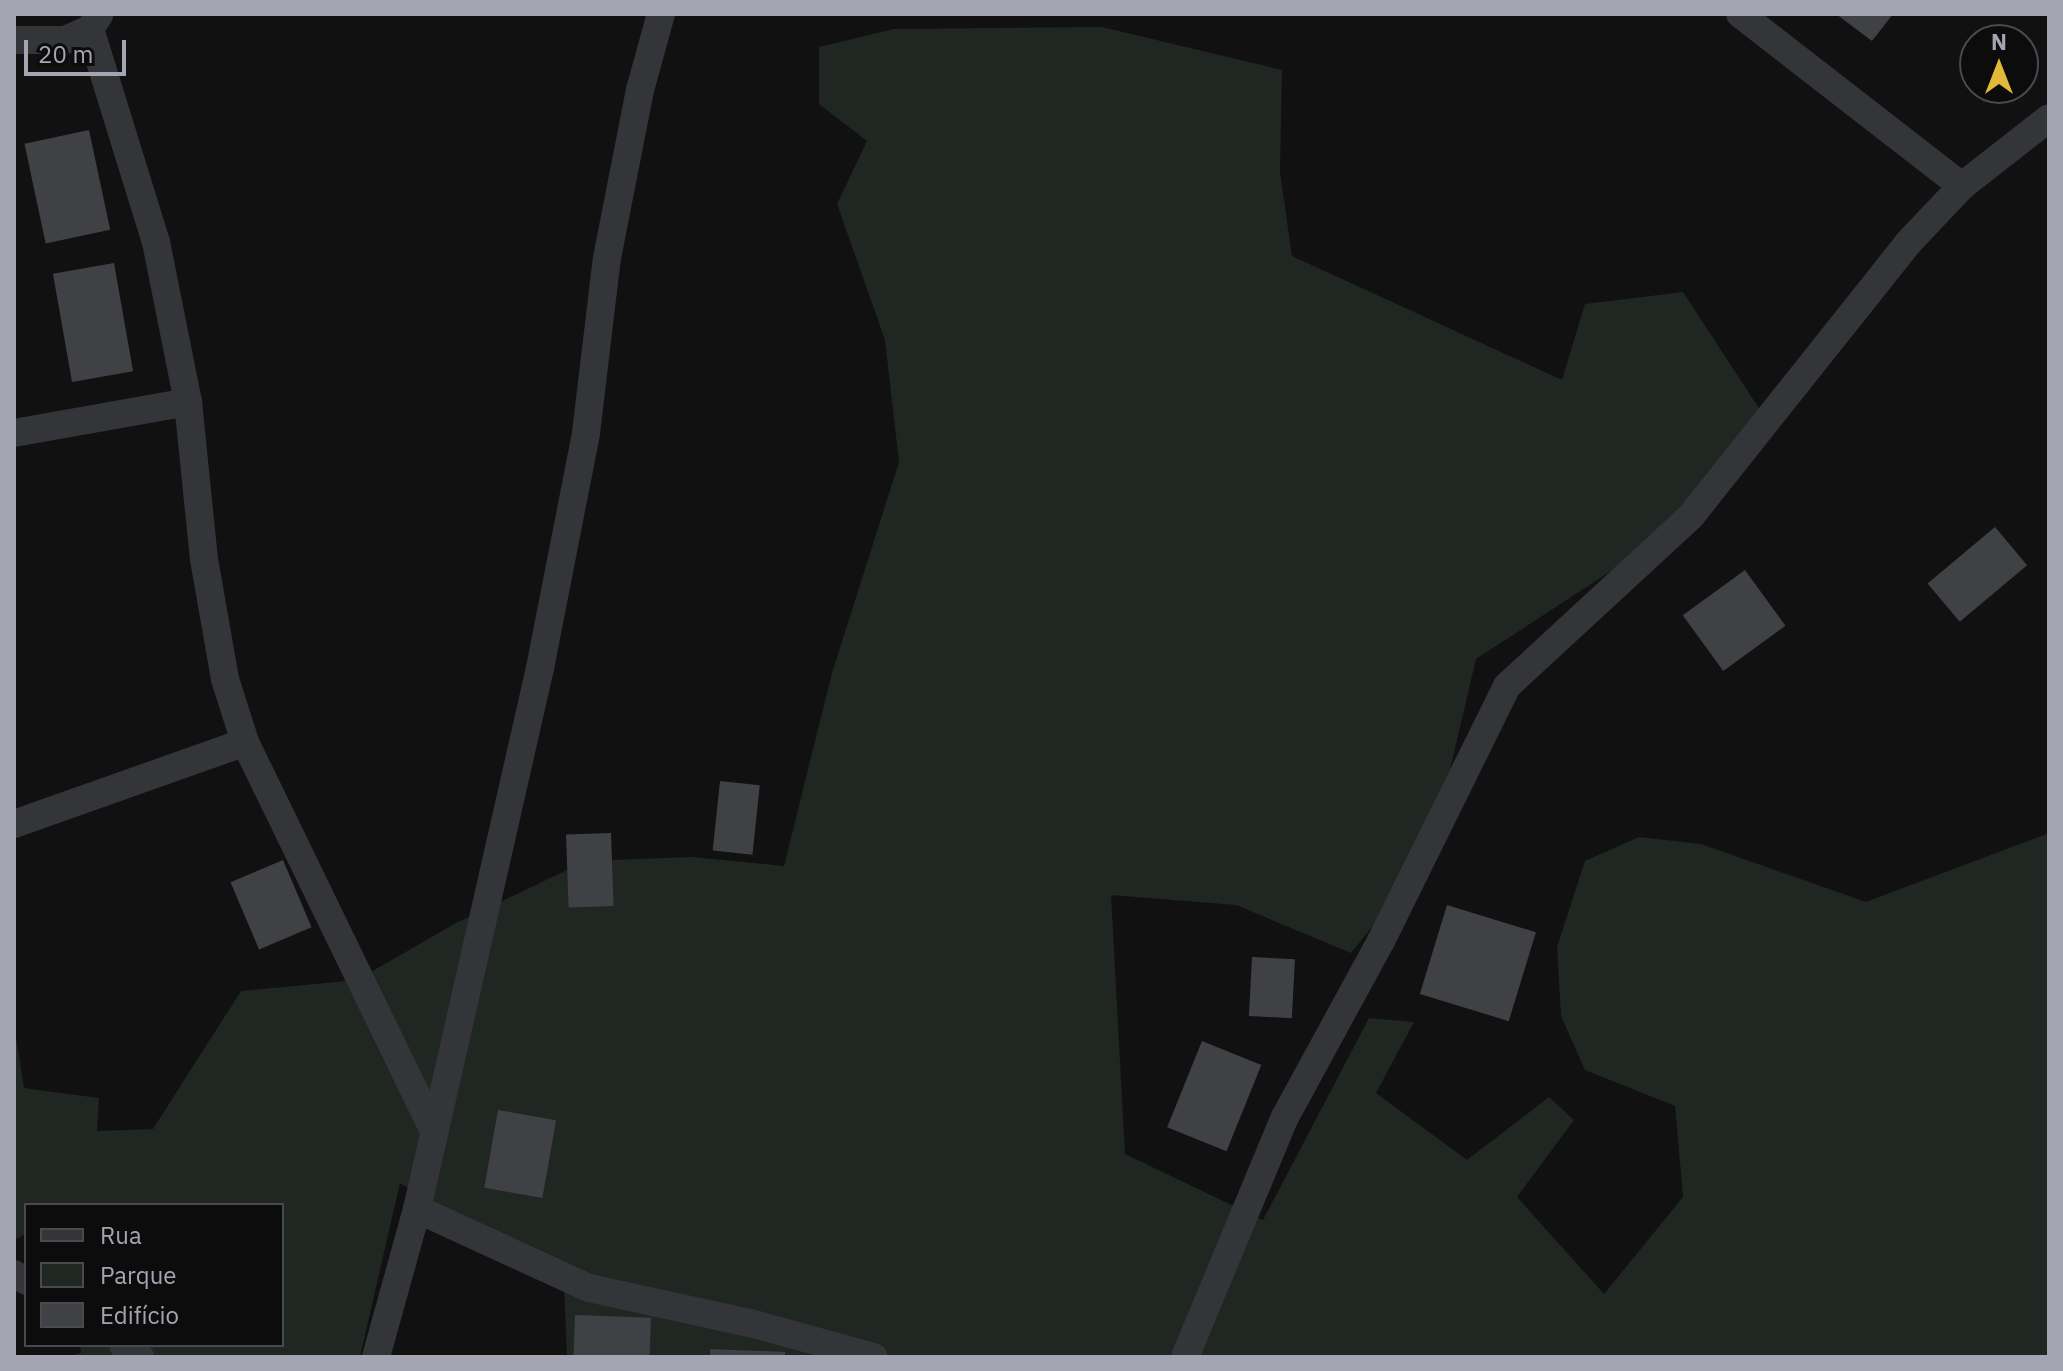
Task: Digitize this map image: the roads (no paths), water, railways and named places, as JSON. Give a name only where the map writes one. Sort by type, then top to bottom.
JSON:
[{"type":"street","points":[[376,1357],[417,1209],[540,668],[586,433],[607,258],[640,90],[661,14]]},
{"type":"street","points":[[1740,14],[1962,186]]},
{"type":"street","points":[[14,40],[65,40],[95,21],[156,242],[188,402],[215,635],[245,742],[434,1132]]},
{"type":"street","points":[[1185,1357],[1285,1117],[1409,888],[1499,698],[1519,672],[1691,516],[1753,444],[1807,366],[1962,186],[2049,118]]},
{"type":"street","points":[[14,433],[188,402]]},
{"type":"street","points":[[14,824],[245,742]]},
{"type":"street","points":[[417,1209],[589,1288],[754,1324],[874,1357]]}]
